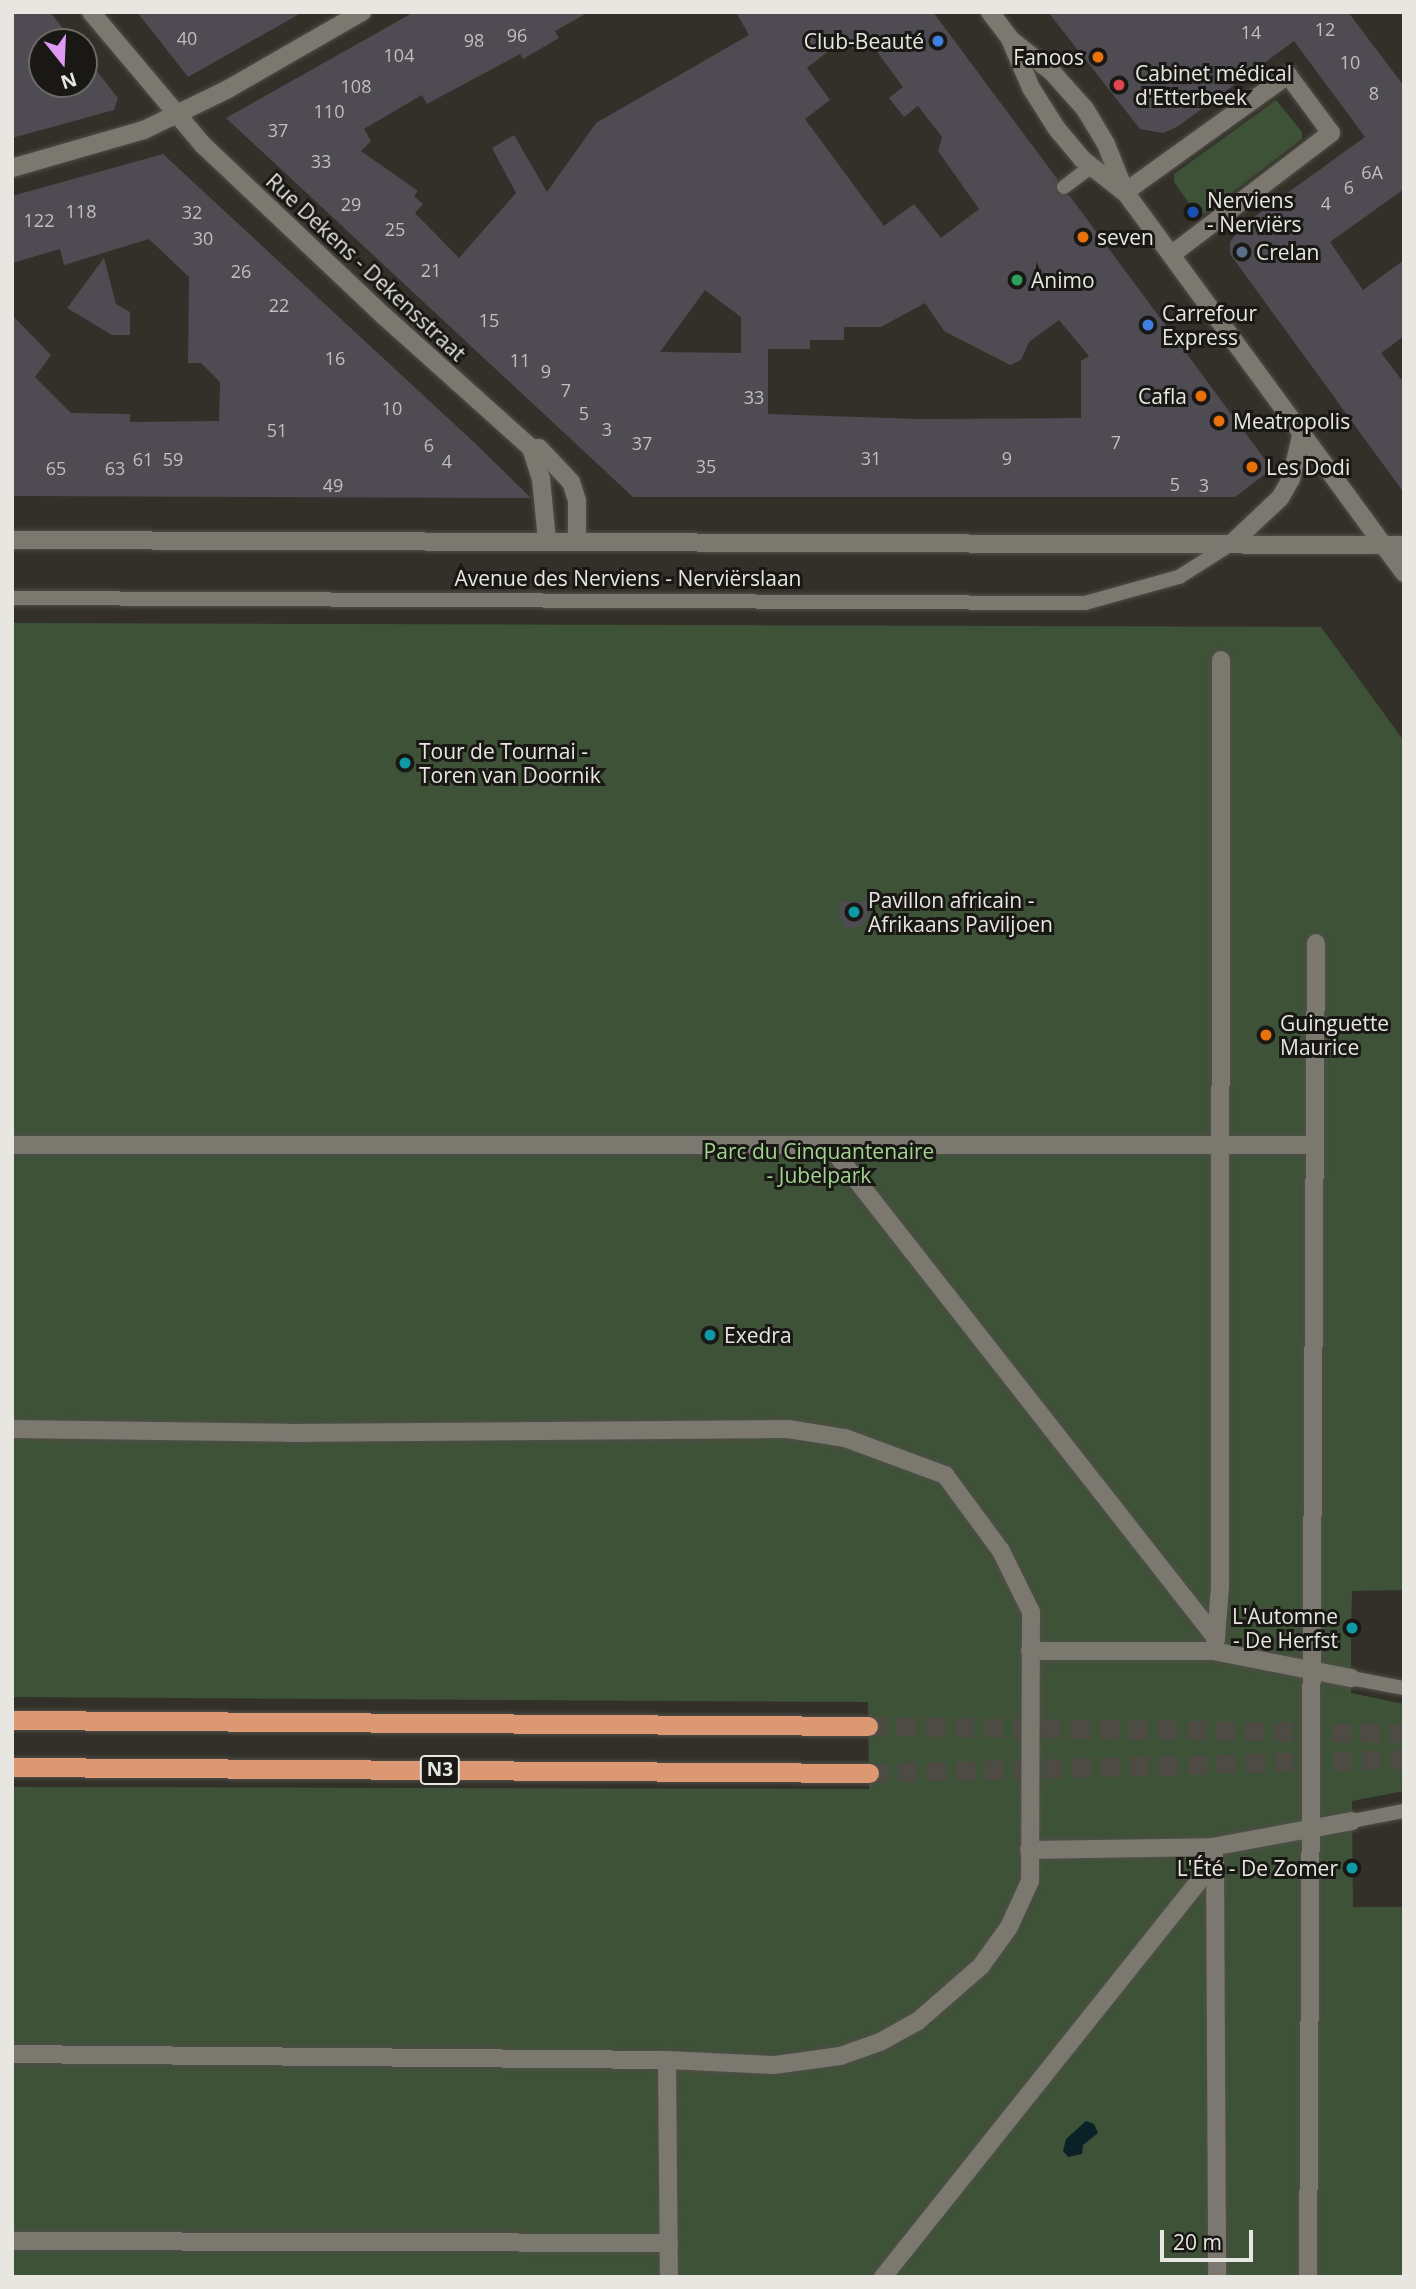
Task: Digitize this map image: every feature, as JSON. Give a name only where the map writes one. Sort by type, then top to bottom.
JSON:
[{"type":"highway","name":"N3","points":[[12,1720],[868,1726]]},
{"type":"highway","name":"N3","points":[[12,1766],[869,1773]]},
{"type":"street","name":"Rue Dekens - Dekensstraat","points":[[91,12],[176,114],[384,316],[531,448],[539,448],[571,482],[577,501],[577,540]]},
{"type":"street","points":[[12,168],[127,136],[176,114],[362,12]]},
{"type":"street","points":[[990,12],[1010,39],[1031,88],[1057,129],[1092,166],[1125,192]]},
{"type":"street","points":[[1010,39],[1052,72],[1085,109],[1106,144],[1125,192],[1301,436],[1404,573]]},
{"type":"street","points":[[1125,192],[1288,75],[1331,133],[1171,255]]},
{"type":"street","points":[[1231,544],[1280,498],[1292,479],[1301,436]]},
{"type":"street","points":[[531,448],[541,479],[547,540]]},
{"type":"street","name":"Avenue des Nerviens - Nerviërslaan","points":[[12,540],[1404,545]]},
{"type":"street","points":[[1214,1645],[1220,1587],[1222,660]]},
{"type":"street","points":[[1308,2277],[1316,943]]},
{"type":"street","points":[[12,1145],[1315,1145]]},
{"type":"street","points":[[829,1145],[1214,1645]]},
{"type":"street","points":[[12,1429],[288,1433],[788,1429],[845,1438],[944,1475],[1001,1551],[1021,1586],[1031,1612],[1030,1881],[996,1946],[942,2003],[901,2031],[840,2056],[799,2064],[667,2060],[12,2054]]},
{"type":"street","points":[[1030,1651],[1214,1645],[1351,1678]]},
{"type":"street","points":[[1029,1850],[1213,1854],[1352,1821]]},
{"type":"street","points":[[883,2277],[1213,1854]]},
{"type":"street","points":[[1213,1854],[1217,2277]]},
{"type":"street","points":[[667,2060],[669,2277]]},
{"type":"street","points":[[12,2241],[669,2243]]},
{"type":"lane","points":[[1064,187],[1092,166]]},
{"type":"lane","name":"Avenue des Nerviens - Nerviërslaan","points":[[12,598],[1085,603],[1179,577],[1231,544]]},
{"type":"lane","points":[[1351,1678],[1404,1688]]},
{"type":"lane","points":[[1352,1821],[1404,1811]]},
{"type":"green space","points":[[1276,100],[1302,132],[1302,139],[1204,214],[1196,213],[1174,182],[1174,174]]},
{"type":"green space","name":"Parc du Cinquantenaire - Jubelpark","points":[[12,623],[1321,627],[1404,741],[1404,1590],[1352,1591],[1351,1693],[1404,1704],[1404,1791],[1352,1801],[1353,1907],[1404,1907],[1404,2277],[12,2277],[12,1787],[869,1789],[868,1702],[12,1697]]},
{"type":"water","points":[[1086,2121],[1094,2124],[1098,2133],[1083,2145],[1082,2154],[1068,2157],[1063,2151],[1066,2139]]},
{"type":"building","points":[[12,12],[50,12],[63,28],[28,28],[28,98],[98,98],[98,73],[118,98],[114,110],[12,138]]},
{"type":"building","points":[[137,12],[303,12],[188,77]]},
{"type":"building","points":[[414,12],[589,12],[555,31],[559,38],[523,59],[520,54],[427,104],[422,95],[364,129],[371,141],[361,151],[418,191],[414,196],[423,204],[415,213],[459,258],[516,193],[492,148],[514,135],[547,192],[596,123],[749,35],[736,12],[933,12],[1058,180],[1057,193],[1069,195],[1272,469],[1235,497],[633,497],[226,118]],"holes":[[[845,38],[855,52],[870,42],[903,87],[889,98],[904,117],[918,106],[942,137],[938,151],[979,209],[941,238],[914,204],[884,226],[805,119],[830,100],[807,68]],[[705,290],[741,317],[741,353],[660,352]],[[925,303],[944,331],[1010,365],[1021,360],[1029,342],[1059,320],[1089,356],[1081,361],[1081,418],[918,419],[768,414],[768,349],[810,349],[810,340],[844,340],[844,327],[881,327]]]},
{"type":"building","points":[[1048,12],[1348,12],[1404,86],[1404,189],[1330,242],[1363,290],[1404,260],[1404,336],[1381,353],[1404,383],[1404,493],[1230,254],[1230,242],[1240,227],[1365,137],[1294,41],[1177,127],[1163,133],[1140,129]]},
{"type":"building","points":[[163,154],[531,498],[12,496],[12,315],[51,355],[35,377],[71,413],[130,414],[130,422],[219,421],[220,382],[201,363],[188,363],[189,277],[149,239],[64,265],[60,249],[12,263],[12,196]]},
{"type":"building","points":[[104,258],[116,304],[130,312],[130,335],[112,335],[67,308]]},
{"type":"building","name":"Pavillon africain - Afrikaans Paviljoen","points":[[867,901],[868,918],[860,927],[846,928],[839,917],[841,902]]},
{"type":"tunnel","points":[[868,1726],[1404,1733]]},
{"type":"tunnel","points":[[869,1773],[1404,1759]]},
{"type":"place","name":"Club-Beauté","points":[[938,41]]},
{"type":"place","name":"Fanoos","points":[[1098,57]]},
{"type":"place","name":"Cabinet médical d'Etterbeek","points":[[1119,85]]},
{"type":"place","name":"Nerviens - Nerviërs","points":[[1193,212]]},
{"type":"place","name":"seven","points":[[1083,237]]},
{"type":"place","name":"Crelan","points":[[1242,252]]},
{"type":"place","name":"Animo","points":[[1017,280]]},
{"type":"place","name":"Carrefour Express","points":[[1148,325]]},
{"type":"place","name":"Cafla","points":[[1201,396]]},
{"type":"place","name":"Meatropolis","points":[[1219,421]]},
{"type":"place","name":"Les Dodi","points":[[1252,467]]},
{"type":"place","name":"Tour de Tournai - Toren van Doornik","points":[[405,763]]},
{"type":"place","name":"Pavillon africain - Afrikaans Paviljoen","points":[[854,912]]},
{"type":"place","name":"Guinguette Maurice","points":[[1266,1035]]},
{"type":"place","name":"Exedra","points":[[710,1335]]},
{"type":"place","name":"L'Automne - De Herfst","points":[[1352,1628]]},
{"type":"place","name":"L'Été - De Zomer","points":[[1352,1868]]}]
